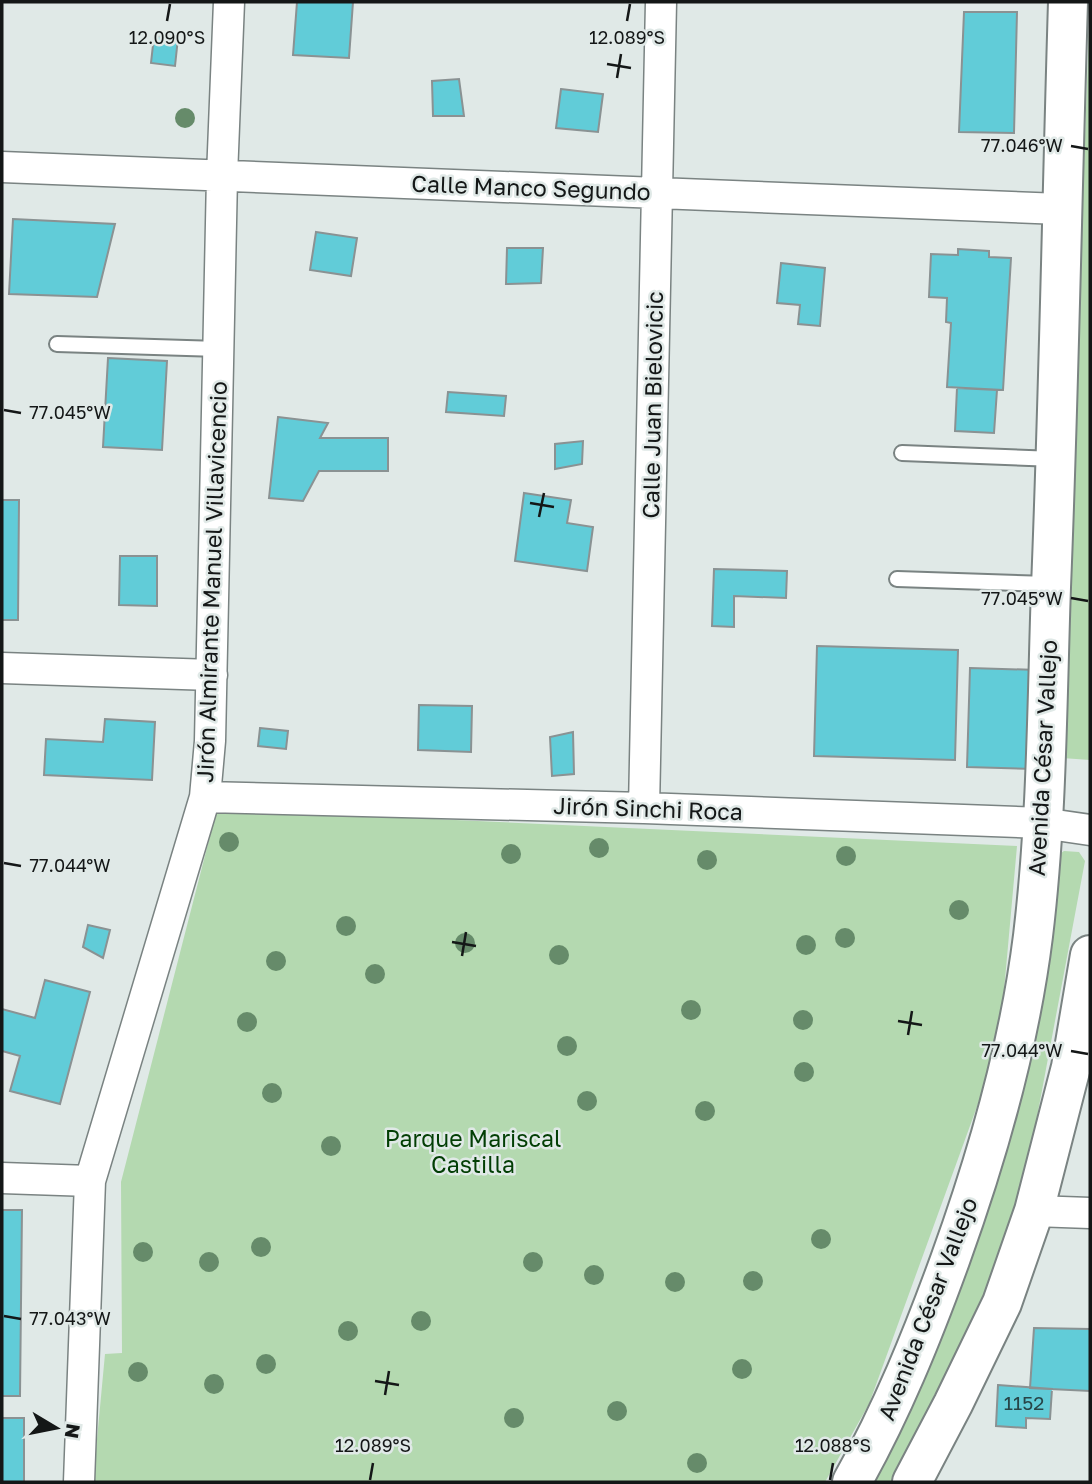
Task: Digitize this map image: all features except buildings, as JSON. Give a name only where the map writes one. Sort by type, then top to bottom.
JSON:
[{"type":"main road","name":"Avenida César Vallejo","points":[[852,1482],[911,1364],[971,1201],[1000,1110],[1033,937],[1042,823],[1056,460],[1068,2]]},
{"type":"main road","points":[[912,1482],[1002,1303],[1034,1211],[1070,1067],[1090,955]]},
{"type":"street","name":"Jirón Almirante Manuel Villavicencio","points":[[79,1482],[90,1181],[205,797],[212,675],[222,176],[229,2]]},
{"type":"street","name":"Calle Juan Bielovicic","points":[[644,808],[661,2]]},
{"type":"street","name":"Calle Manco Segundo","points":[[2,167],[1061,209]]},
{"type":"street","points":[[2,668],[212,675]]},
{"type":"street","name":"Jirón Sinchi Roca","points":[[205,797],[644,808],[1042,823],[1090,830]]},
{"type":"street","points":[[2,1178],[90,1181]]},
{"type":"street","points":[[1034,1211],[1090,1213]]},
{"type":"lane","points":[[57,344],[219,349]]},
{"type":"lane","points":[[902,453],[1056,460]]},
{"type":"lane","points":[[897,579],[1051,584]]},
{"type":"green space","points":[[1090,2],[1090,760],[1062,758]]},
{"type":"green space","name":"Parque Mariscal Castilla","points":[[217,809],[1017,846],[999,1046],[869,1404],[825,1482],[93,1482],[105,1354],[122,1353],[121,1182]]},
{"type":"green space","points":[[1064,851],[1079,852],[1085,861],[1022,1197],[957,1373],[896,1482],[866,1482],[921,1367],[1053,858]]}]
